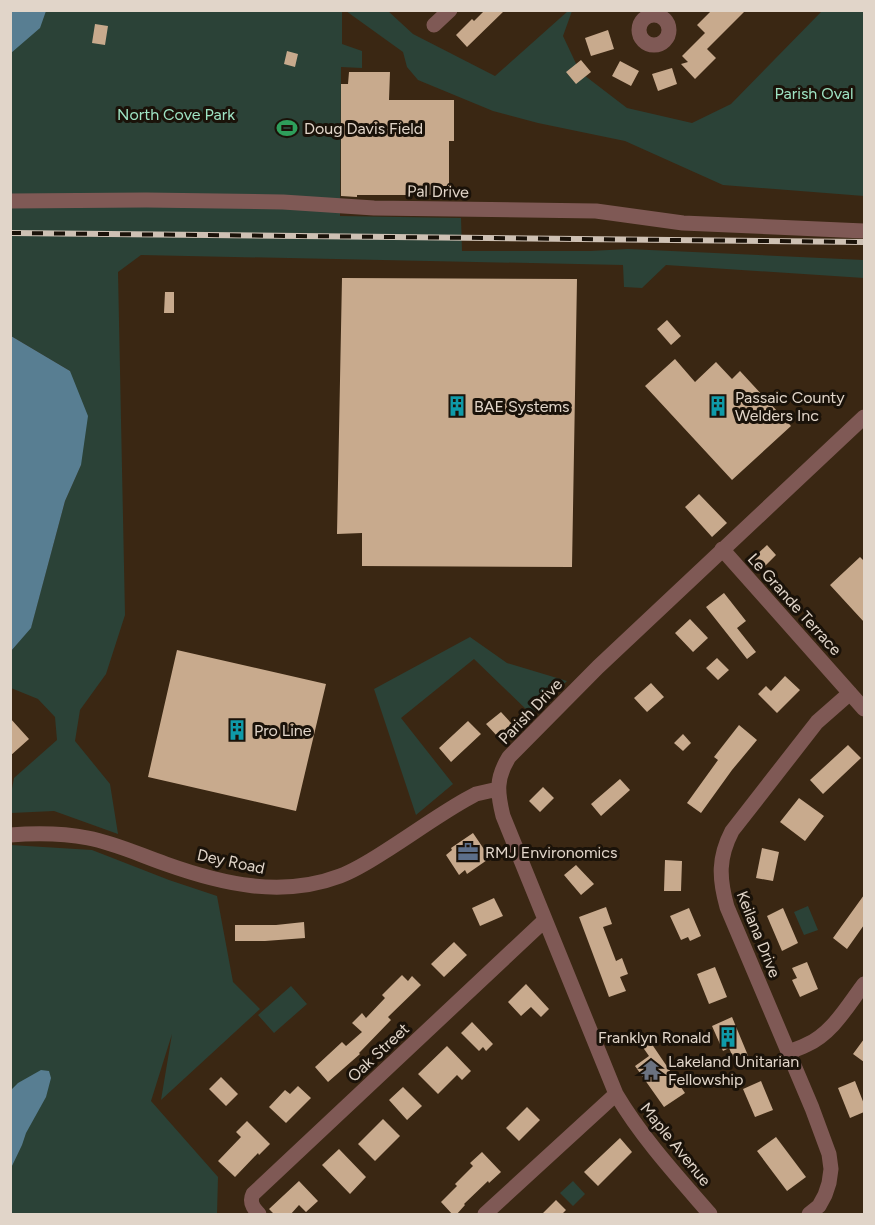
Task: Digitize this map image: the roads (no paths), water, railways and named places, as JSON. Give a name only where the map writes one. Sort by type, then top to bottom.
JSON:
[{"type":"street","points":[[434,25],[450,10]]},
{"type":"street","name":"Pal Drive","points":[[10,201],[283,202],[374,208],[596,211],[683,223],[864,231]]},
{"type":"street","name":"Parish Drive","points":[[616,1094],[502,816],[498,789],[500,775],[519,747],[598,667],[864,417]]},
{"type":"street","name":"Le Grande Terrace","points":[[722,549],[864,709]]},
{"type":"street","name":"Keilana Drive","points":[[809,1215],[819,1206],[829,1183],[831,1169],[829,1154],[727,906],[722,890],[722,858],[732,831],[802,740],[817,722],[850,693]]},
{"type":"street","name":"Dey Road","points":[[10,835],[62,834],[90,838],[217,880],[268,888],[293,887],[340,876],[361,866],[465,800],[476,794],[498,789]]},
{"type":"street","name":"Oak Street","points":[[259,1215],[251,1203],[253,1194],[544,920]]},
{"type":"street","points":[[788,1052],[808,1045],[832,1027],[864,984]]},
{"type":"street","points":[[485,1215],[616,1094]]},
{"type":"street","name":"Maple Avenue","points":[[616,1094],[627,1113],[657,1152],[710,1215]]},
{"type":"water","points":[[11,10],[46,11],[40,28],[11,53]]},
{"type":"water","points":[[11,336],[70,371],[88,416],[81,465],[65,501],[31,628],[11,651]]},
{"type":"water","points":[[41,1070],[49,1071],[51,1078],[46,1097],[26,1133],[11,1168],[11,1090],[18,1083]]},
{"type":"railway","points":[[10,233],[864,242]]},
{"type":"place","name":"Doug Davis Field","points":[[287,128]]},
{"type":"place","name":"BAE Systems","points":[[457,406]]},
{"type":"place","name":"Passaic County Welders Inc","points":[[718,406]]},
{"type":"place","name":"Pro Line","points":[[237,730]]},
{"type":"place","name":"RMJ Environomics","points":[[468,852]]},
{"type":"place","name":"Franklyn Ronald","points":[[728,1037]]},
{"type":"place","name":"Lakeland Unitarian Fellowship","points":[[651,1070]]},
{"type":"park label","name":"Parish Oval","points":[[814,93]]},
{"type":"park label","name":"North Cove Park","points":[[176,114]]}]
